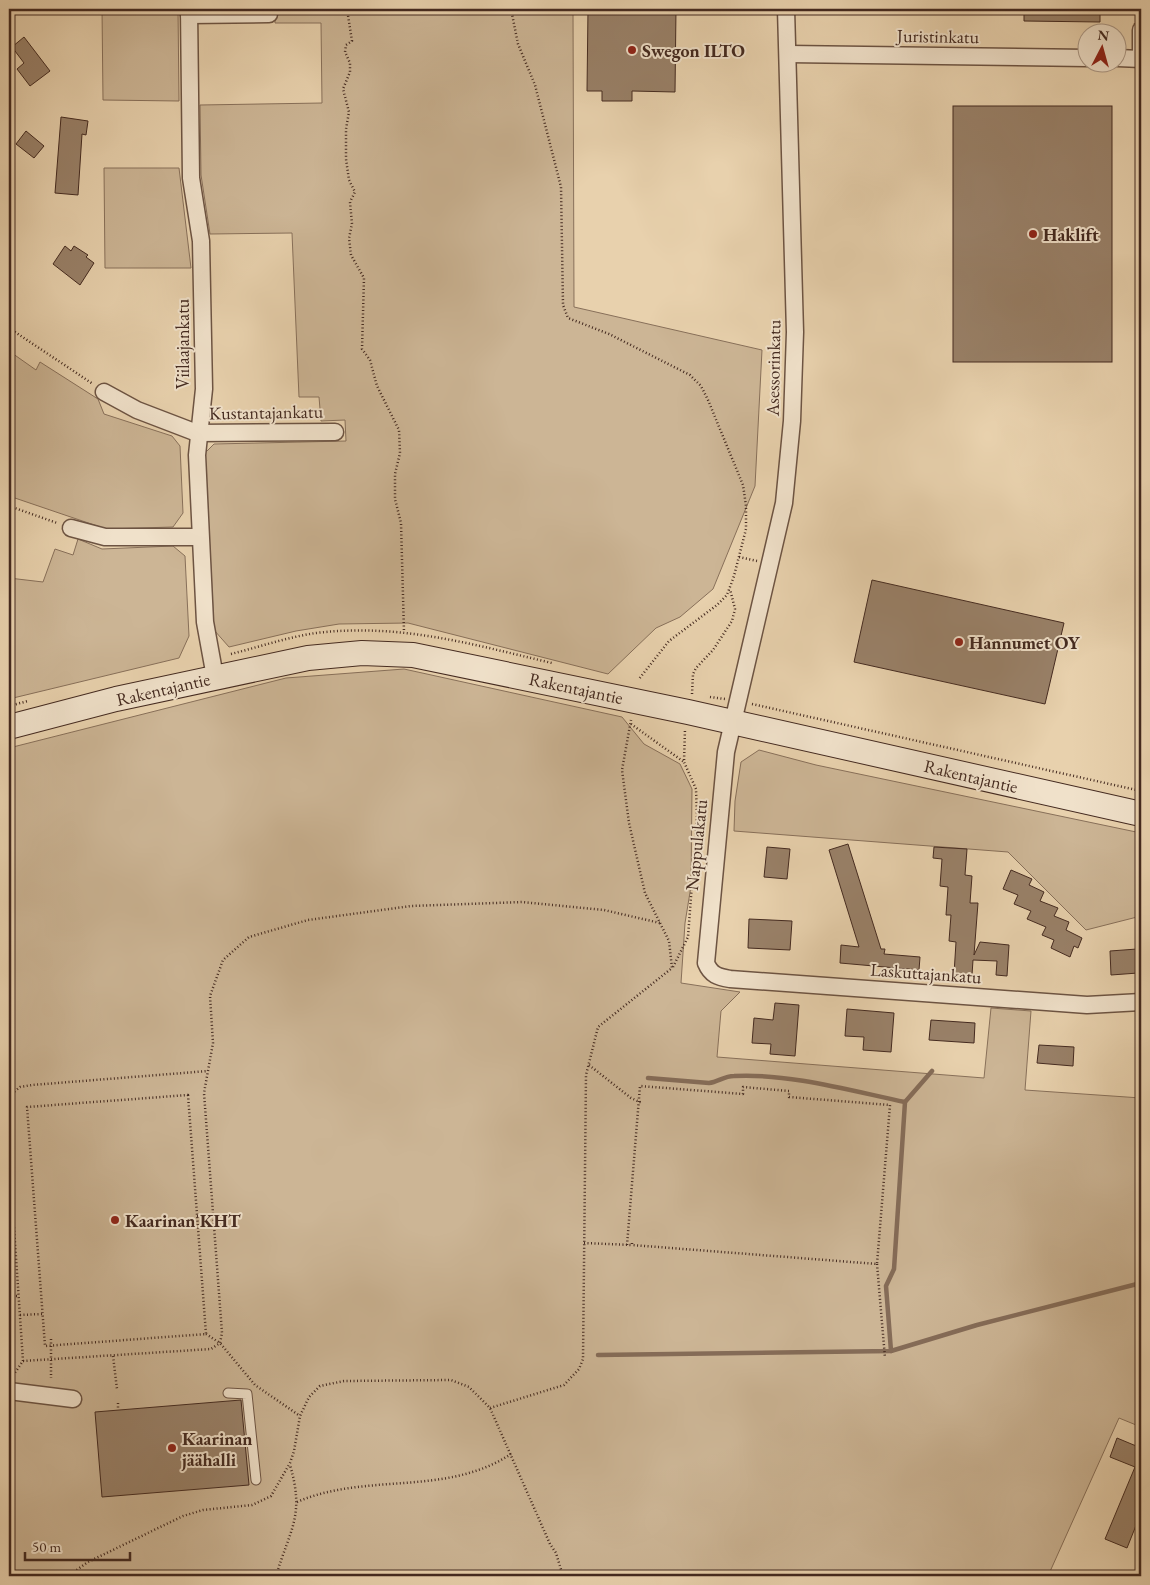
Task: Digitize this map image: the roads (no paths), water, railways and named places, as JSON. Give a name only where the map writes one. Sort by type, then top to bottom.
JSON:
[{"type":"street","name":"Asessorinkatu","points":[[733,721],[784,503],[792,421],[795,332],[786,9]]},
{"type":"street","points":[[189,12],[269,14]]},
{"type":"street","name":"Viilaajankatu","points":[[189,12],[191,178],[201,241],[204,389],[198,433],[200,537],[204,622],[215,677]]},
{"type":"street","points":[[1128,58],[1141,59],[1141,30]]},
{"type":"street","name":"Juristinkatu","points":[[788,54],[1078,58]]},
{"type":"street","points":[[104,392],[137,410],[198,433]]},
{"type":"street","name":"Kustantajankatu","points":[[198,433],[335,432]]},
{"type":"street","points":[[71,528],[105,537],[200,537]]},
{"type":"street","name":"Rakentajantie","points":[[9,727],[116,699],[215,677],[324,656],[362,652],[413,655],[733,721],[1141,814]]},
{"type":"street","name":"Nappulakatu","points":[[710,972],[705,954],[726,752],[733,721]]},
{"type":"street","name":"Laskuttajankatu","points":[[710,972],[719,977],[730,979],[1086,1005],[1141,1002]]},
{"type":"street","points":[[9,1391],[73,1399]]},
{"type":"lane","points":[[228,1393],[247,1394],[256,1480]]},
{"type":"waterway","points":[[891,1351],[886,1286],[894,1269],[905,1102],[932,1071]]},
{"type":"waterway","points":[[648,1078],[709,1083],[730,1076],[776,1077],[905,1102]]},
{"type":"waterway","points":[[598,1355],[891,1351],[977,1325],[1141,1283]]},
{"type":"place","name":"Swegon ILTO","points":[[632,50]]},
{"type":"place","name":"Haklift","points":[[1033,234]]},
{"type":"place","name":"Hannumet OY","points":[[959,642]]},
{"type":"place","name":"Kaarinan KHT","points":[[115,1220]]},
{"type":"place","name":"Kaarinan jäähalli","points":[[172,1448]]}]
